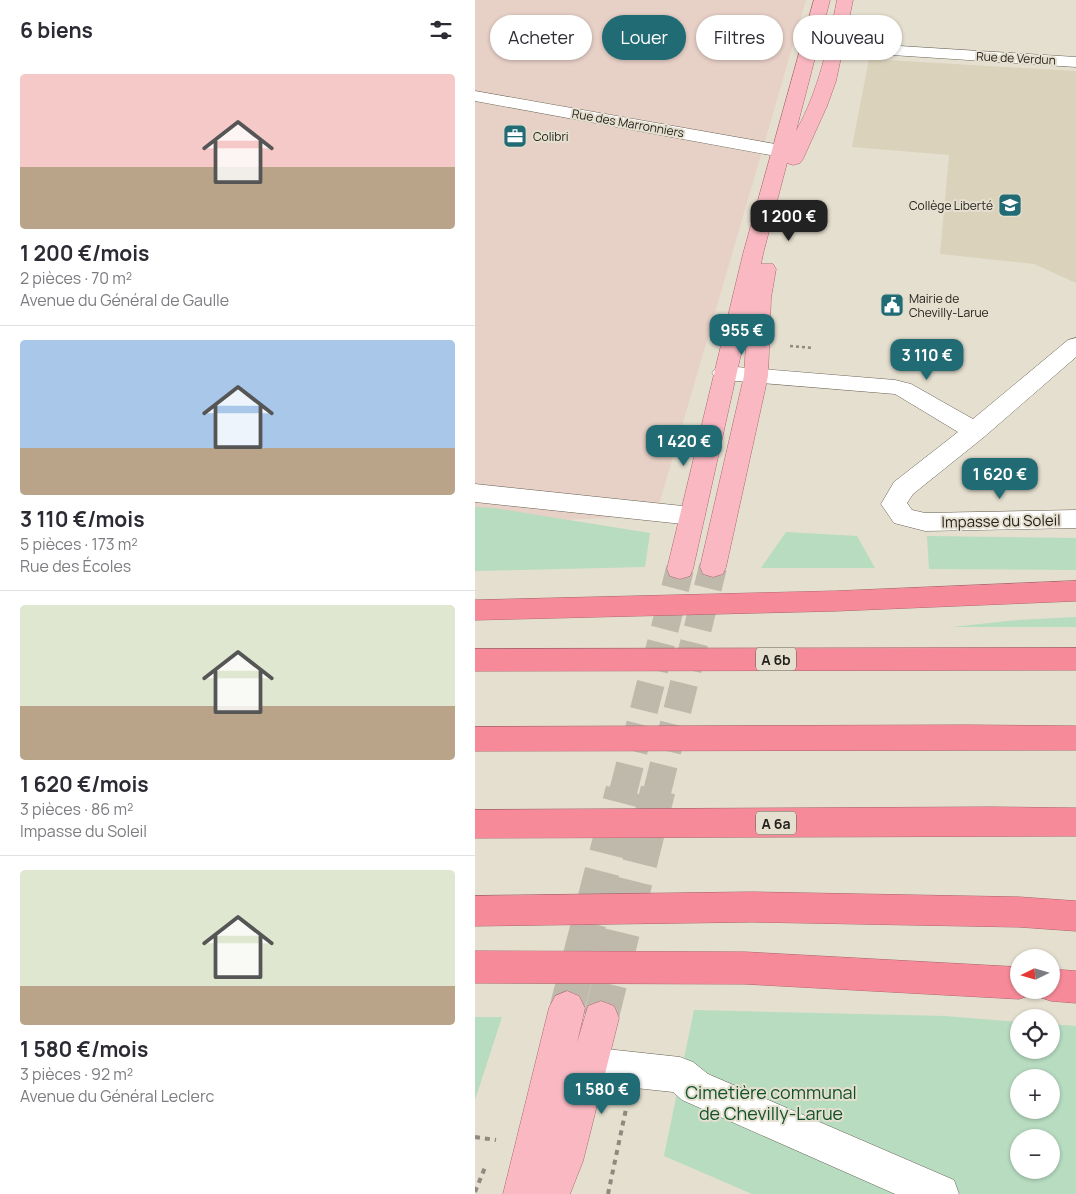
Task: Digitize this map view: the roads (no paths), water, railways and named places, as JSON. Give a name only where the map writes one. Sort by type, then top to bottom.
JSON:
[{"type":"highway","points":[[475,610],[836,601],[1076,591]]},
{"type":"highway","name":"A 6b","points":[[475,660],[1076,659]]},
{"type":"highway","points":[[475,739],[1076,738]]},
{"type":"highway","name":"A 6a","points":[[475,824],[1076,822]]},
{"type":"highway","points":[[475,911],[752,907],[1019,912],[1076,916]]},
{"type":"highway","points":[[475,967],[745,968],[1010,983]]},
{"type":"highway","points":[[1060,986],[1076,987]]},
{"type":"main road","points":[[680,569],[753,254],[822,0]]},
{"type":"main road","points":[[842,15],[845,0]]},
{"type":"main road","points":[[713,567],[756,376],[765,263],[796,148],[819,105],[831,60]]},
{"type":"main road","points":[[522,1194],[567,1008]]},
{"type":"main road","points":[[551,1194],[564,1161],[601,1018]]},
{"type":"street","name":"Rue de Verdun","points":[[902,51],[1076,62]]},
{"type":"street","name":"Rue des Marronniers","points":[[475,96],[781,151]]},
{"type":"street","points":[[724,373],[895,387],[903,389],[975,431],[1076,346]]},
{"type":"street","name":"Impasse du Soleil","points":[[975,431],[903,488],[894,504],[903,517],[925,522],[1076,519]]},
{"type":"street","points":[[475,493],[693,516]]},
{"type":"street","points":[[588,1065],[681,1075],[695,1087],[940,1194]]},
{"type":"tunnel","points":[[657,792],[713,567]]},
{"type":"tunnel","points":[[623,792],[680,569]]},
{"type":"tunnel","points":[[567,1008],[623,790]]},
{"type":"tunnel","points":[[601,1018],[658,790]]},
{"type":"place","name":"Colibri","points":[[515,136]]},
{"type":"place","name":"Collège Liberté","points":[[1010,205]]},
{"type":"place","name":"Mairie de Chevilly-Larue","points":[[892,305]]},
{"type":"park label","name":"Cimetière communal de Chevilly-Larue","points":[[771,1102]]}]
